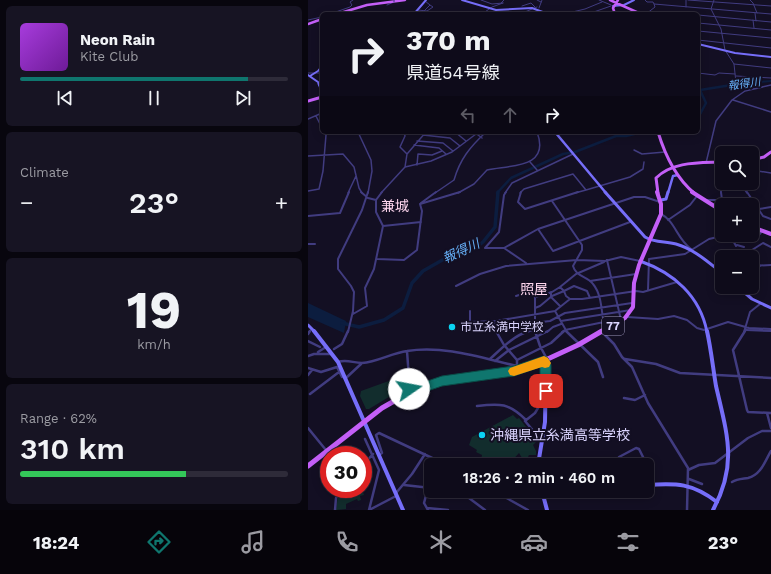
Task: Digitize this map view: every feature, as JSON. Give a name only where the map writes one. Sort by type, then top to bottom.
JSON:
[{"type":"main road","points":[[342,12],[360,6],[401,0]]},
{"type":"main road","points":[[360,6],[405,0]]},
{"type":"main road","points":[[610,0],[617,1],[623,6],[637,12]]},
{"type":"main road","points":[[614,12],[612,6],[617,1]]},
{"type":"main road","points":[[308,22],[320,19]]},
{"type":"main road","points":[[308,101],[320,98]]},
{"type":"main road","points":[[658,134],[665,152],[688,189],[715,207]]},
{"type":"main road","points":[[759,158],[764,157],[771,152]]},
{"type":"main road","name":"77","points":[[336,446],[364,421],[410,392],[442,381],[519,368],[546,361],[581,344],[627,317],[632,310],[636,274],[640,261],[661,214],[661,201],[655,186],[656,178],[661,173],[674,168],[686,165],[715,162]]},
{"type":"main road","points":[[759,230],[771,234]]},
{"type":"main road","name":"77","points":[[308,466],[320,458]]},
{"type":"street","points":[[336,12],[350,7],[352,5],[350,2],[353,0]]},
{"type":"street","points":[[426,0],[433,7],[427,12],[418,10],[426,0]]},
{"type":"street","points":[[462,0],[501,10],[522,6],[537,7],[545,12]]},
{"type":"street","points":[[481,0],[492,4],[501,3]]},
{"type":"street","points":[[489,8],[503,3],[501,3],[503,0]]},
{"type":"street","points":[[525,12],[541,6],[542,1],[538,0]]},
{"type":"street","points":[[599,0],[612,6]]},
{"type":"street","points":[[594,12],[612,6],[623,6],[634,0]]},
{"type":"street","points":[[645,0],[647,2],[653,2],[654,4],[771,14]]},
{"type":"street","points":[[686,7],[687,0],[771,6]]},
{"type":"street","points":[[714,0],[712,2],[711,9],[722,34],[722,43],[734,64],[736,83]]},
{"type":"street","points":[[750,0],[755,5],[756,20]]},
{"type":"street","points":[[386,5],[394,1]]},
{"type":"street","points":[[572,12],[602,2]]},
{"type":"street","points":[[424,11],[430,4]]},
{"type":"street","points":[[484,12],[492,4]]},
{"type":"street","points":[[649,12],[655,7],[654,4]]},
{"type":"street","points":[[348,12],[360,8],[360,6]]},
{"type":"street","points":[[585,9],[590,12]]},
{"type":"street","points":[[700,15],[771,22]]},
{"type":"street","points":[[753,20],[754,28]]},
{"type":"street","points":[[700,23],[771,30]]},
{"type":"street","points":[[700,31],[771,38]]},
{"type":"street","points":[[700,40],[771,48]]},
{"type":"street","points":[[700,45],[726,51],[771,57]]},
{"type":"street","points":[[734,64],[771,68]]},
{"type":"street","points":[[316,73],[320,68]]},
{"type":"street","points":[[309,75],[320,73]]},
{"type":"street","points":[[700,73],[715,75],[719,73],[771,78]]},
{"type":"street","points":[[309,75],[318,82],[320,87]]},
{"type":"street","points":[[706,163],[716,121],[733,100],[745,91],[771,85]]},
{"type":"street","points":[[733,100],[771,112]]},
{"type":"street","points":[[308,119],[320,114]]},
{"type":"street","points":[[316,116],[320,124]]},
{"type":"street","points":[[308,191],[319,189],[325,134]]},
{"type":"street","points":[[308,356],[312,353],[328,355],[342,344],[353,314],[354,292],[337,265],[338,259],[366,198],[371,183],[371,161],[359,134]]},
{"type":"street","points":[[404,134],[400,147],[407,154]]},
{"type":"street","points":[[457,134],[466,141]]},
{"type":"street","points":[[405,167],[417,165],[447,154],[460,146],[474,134]]},
{"type":"street","points":[[476,134],[482,138]]},
{"type":"street","points":[[420,204],[454,180],[458,166],[467,154],[469,148],[482,138],[485,134]]},
{"type":"street","points":[[420,204],[448,197],[467,188],[475,183],[487,170],[514,167],[530,162],[537,154],[540,143],[538,134]]},
{"type":"street","points":[[557,134],[630,222],[649,240],[672,243],[692,250]]},
{"type":"street","points":[[353,314],[367,306],[365,288],[376,259],[384,226],[376,212],[376,200],[405,167],[407,154],[417,140],[423,135],[450,138],[460,146]]},
{"type":"street","points":[[417,140],[443,142],[453,151]]},
{"type":"street","points":[[414,144],[439,148],[447,154]]},
{"type":"street","points":[[634,150],[642,154],[665,152]]},
{"type":"street","points":[[417,165],[418,154],[432,155],[442,151]]},
{"type":"street","points":[[308,156],[344,154],[353,165],[357,187],[366,198],[376,200]]},
{"type":"street","points":[[573,154],[515,180],[505,192],[499,232],[485,248],[504,248],[538,229],[614,203],[637,197],[645,197],[661,201],[666,199],[673,176],[678,175]]},
{"type":"street","points":[[530,162],[537,170]]},
{"type":"street","points":[[586,190],[573,174],[524,189],[517,198],[520,206],[525,209],[552,201],[599,186],[638,173],[643,169],[644,162]]},
{"type":"street","points":[[759,171],[771,173]]},
{"type":"street","points":[[308,216],[340,213],[356,176]]},
{"type":"street","points":[[704,201],[711,199],[722,200],[722,190]]},
{"type":"street","points":[[668,220],[690,205],[697,196]]},
{"type":"street","points":[[552,201],[583,247],[573,266],[576,274],[590,281],[599,296],[604,322],[604,331],[624,359],[632,367],[648,403],[686,463],[689,479],[687,484],[686,510]]},
{"type":"street","points":[[376,259],[404,260],[417,250],[422,211],[420,204]]},
{"type":"street","points":[[771,208],[759,209],[763,216],[771,219]]},
{"type":"street","points":[[661,214],[664,215],[675,227],[682,241],[715,267]]},
{"type":"street","points":[[384,226],[421,222]]},
{"type":"street","points":[[538,229],[552,251],[630,222]]},
{"type":"street","points":[[648,290],[649,259],[686,254],[709,238],[715,237]]},
{"type":"street","points":[[734,242],[736,246],[744,247]]},
{"type":"street","points":[[771,247],[763,243],[752,250],[760,266],[771,265]]},
{"type":"street","points":[[308,244],[315,244]]},
{"type":"street","points":[[504,248],[528,264]]},
{"type":"street","points":[[456,286],[495,268],[506,266],[576,260],[606,260],[621,257],[640,261],[661,269],[678,281],[697,304],[706,329],[728,454],[726,481],[713,510]]},
{"type":"street","points":[[516,296],[528,292],[535,296],[551,292],[560,287],[576,274],[606,260]]},
{"type":"street","points":[[606,260],[616,294],[621,321]]},
{"type":"street","points":[[590,281],[636,274]]},
{"type":"street","points":[[470,311],[470,322],[495,321],[555,311],[570,299],[590,298],[648,290],[678,281]]},
{"type":"street","points":[[534,308],[540,306],[551,297],[574,286],[587,291],[590,298]]},
{"type":"street","points":[[560,287],[570,299]]},
{"type":"street","points":[[551,292],[551,297],[560,306]]},
{"type":"street","points":[[745,294],[760,304],[771,308]]},
{"type":"street","points":[[535,296],[533,322],[534,330],[546,361],[546,402],[539,458]]},
{"type":"street","points":[[496,332],[533,322],[550,321],[565,313],[633,303]]},
{"type":"street","points":[[760,304],[750,312],[746,329],[733,350],[748,412],[771,413]]},
{"type":"street","points":[[496,361],[509,350],[561,323],[602,313],[632,310]]},
{"type":"street","points":[[555,311],[565,330],[598,362],[603,376]]},
{"type":"street","points":[[627,317],[658,318],[674,316],[687,320],[697,328],[706,329],[728,322],[746,329],[771,330]]},
{"type":"street","points":[[495,321],[494,327],[496,332],[504,345],[517,360],[519,368]]},
{"type":"street","points":[[517,360],[540,347],[551,343],[565,330],[604,322]]},
{"type":"street","points":[[308,326],[333,351],[346,377],[378,456],[403,510]]},
{"type":"street","points":[[308,334],[312,329]]},
{"type":"street","points":[[490,360],[504,345],[523,334],[534,330]]},
{"type":"street","points":[[308,341],[320,347]]},
{"type":"street","points":[[317,353],[328,346]]},
{"type":"street","points":[[346,377],[362,364],[407,351],[424,350],[448,351],[496,361],[519,368]]},
{"type":"street","points":[[407,351],[410,392]]},
{"type":"street","points":[[624,359],[656,364],[680,373],[771,378]]},
{"type":"street","points":[[338,362],[345,360],[362,364]]},
{"type":"street","points":[[308,368],[321,372],[337,367],[342,377],[346,377]]},
{"type":"street","points":[[308,375],[312,370]]},
{"type":"street","points":[[310,394],[340,372]]},
{"type":"street","points":[[624,398],[635,400],[645,395]]},
{"type":"street","points":[[526,420],[535,413],[541,403],[546,402]]},
{"type":"street","points":[[477,406],[495,403],[506,404],[517,411],[526,420],[542,441]]},
{"type":"street","points":[[688,470],[700,464],[711,465],[728,454],[749,435],[771,429],[767,413]]},
{"type":"street","points":[[308,428],[322,446]]},
{"type":"street","points":[[378,456],[382,453],[376,435],[379,433],[433,458]]},
{"type":"street","points":[[366,438],[379,470],[369,510]]},
{"type":"street","points":[[619,458],[636,448],[639,449],[643,458]]},
{"type":"street","points":[[732,482],[739,478],[748,478],[759,473],[771,451]]},
{"type":"street","points":[[369,510],[396,495],[425,454]]},
{"type":"street","points":[[378,473],[384,470]]},
{"type":"street","points":[[689,479],[702,484]]},
{"type":"street","points":[[654,485],[687,484],[698,489],[717,502]]},
{"type":"street","points":[[404,485],[424,487]]},
{"type":"street","points":[[335,510],[336,498]]},
{"type":"street","points":[[426,498],[424,503],[427,509],[448,510]]},
{"type":"street","points":[[469,498],[474,504],[485,510]]},
{"type":"street","points":[[507,498],[528,510]]},
{"type":"street","points":[[544,498],[547,510]]},
{"type":"green space","points":[[397,378],[403,383],[402,389],[369,409],[366,409],[360,396],[361,391]]},
{"type":"green space","points":[[513,415],[517,419],[519,418],[537,441],[533,445],[536,455],[529,455],[528,458],[522,458],[519,453],[514,458],[481,458],[482,455],[476,452],[477,450],[469,445],[472,437]]},
{"type":"green space","points":[[338,498],[360,498],[361,500],[358,501],[357,499],[346,504],[346,509],[336,510]]},
{"type":"water","points":[[308,303],[346,321],[344,333],[308,317]]},
{"type":"waterway","name":"報得川","points":[[737,84],[771,81]]},
{"type":"waterway","name":"報得川","points":[[700,90],[737,84]]},
{"type":"waterway","name":"報得川","points":[[728,85],[737,84]]},
{"type":"waterway","name":"報得川","points":[[700,90],[706,103],[700,114]]},
{"type":"waterway","name":"報得川","points":[[497,193],[511,178],[563,154],[575,152],[616,136],[634,134]]},
{"type":"waterway","name":"報得川","points":[[342,323],[359,327],[384,320],[403,308],[412,283],[423,271],[453,254],[478,246],[483,242],[495,227],[498,192]]},
{"type":"slow traffic","points":[[514,371],[526,369],[544,361],[545,363]]},
{"type":"place","name":"市立糸満中学校","points":[[452,327]]},
{"type":"place","name":"沖縄県立糸満高等学校","points":[[482,435]]},
{"type":"district","name":"兼城","points":[[395,206]]},
{"type":"district","name":"照屋","points":[[534,289]]},
{"type":"route","points":[[409,389],[410,392],[442,381],[526,369],[544,361],[546,365],[546,391]]}]
